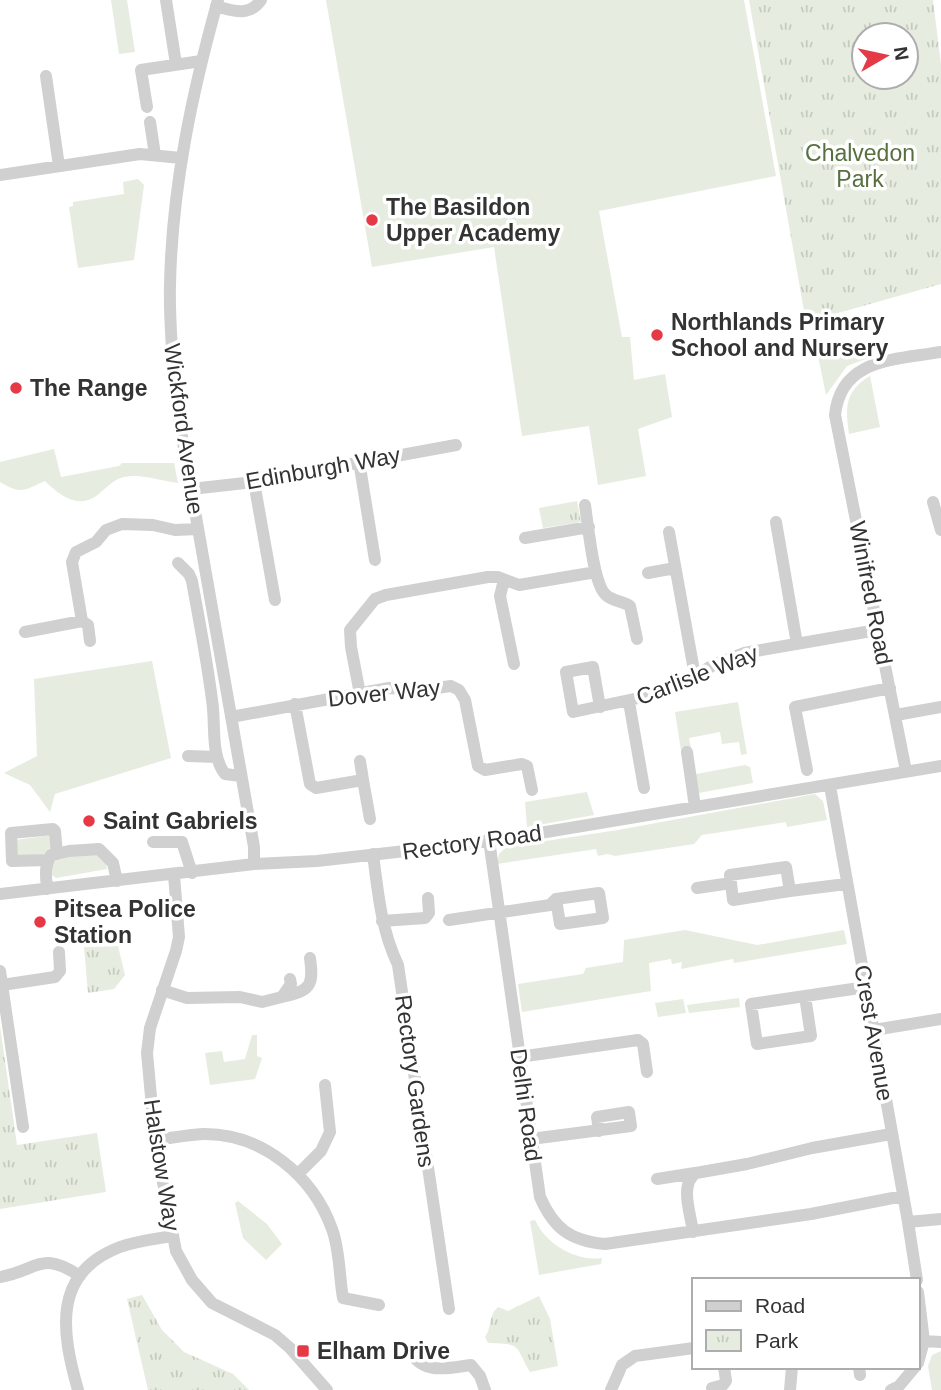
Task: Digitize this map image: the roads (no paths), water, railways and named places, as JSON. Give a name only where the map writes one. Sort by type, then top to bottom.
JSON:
[{"type":"street","points":[[166,0],[176,64]]},
{"type":"street","points":[[217,3],[238,13],[254,9],[261,0]]},
{"type":"street","name":"Wickford Avenue","points":[[217,3],[201,61],[181,158],[170,285],[170,339],[176,403],[254,848],[254,864]]},
{"type":"street","points":[[147,107],[141,70],[201,61]]},
{"type":"street","points":[[46,76],[59,166]]},
{"type":"street","points":[[150,122],[155,155]]},
{"type":"street","points":[[0,175],[139,154],[181,158]]},
{"type":"street","name":"Winifred Road","points":[[906,771],[835,415],[842,388],[863,368],[941,352]]},
{"type":"street","name":"Edinburgh Way","points":[[191,489],[254,482],[456,445]]},
{"type":"street","points":[[359,461],[375,560]]},
{"type":"street","points":[[254,482],[275,600]]},
{"type":"street","points":[[933,502],[941,530]]},
{"type":"street","points":[[585,505],[601,589],[606,596],[630,606],[636,639]]},
{"type":"street","points":[[776,522],[797,643]]},
{"type":"street","points":[[82,621],[72,562],[74,554],[96,541],[106,530],[122,524],[153,525],[175,530],[198,529]]},
{"type":"street","points":[[525,538],[589,527]]},
{"type":"street","points":[[669,533],[695,676]]},
{"type":"street","points":[[178,563],[192,581],[212,697],[217,757],[225,774],[241,776]]},
{"type":"street","points":[[648,573],[675,568]]},
{"type":"street","points":[[360,694],[350,630],[375,599],[488,577],[519,585],[596,572]]},
{"type":"street","points":[[504,580],[500,596],[514,664]]},
{"type":"street","points":[[25,632],[82,621],[88,625],[90,641]]},
{"type":"street","name":"Carlisle Way","points":[[600,707],[670,691],[736,655],[877,629]]},
{"type":"street","name":"Dover Way","points":[[231,717],[389,688],[455,688],[463,695],[467,706],[478,766],[485,770],[522,764],[527,766],[532,790]]},
{"type":"street","points":[[807,770],[795,707],[890,688]]},
{"type":"street","points":[[629,702],[644,789]]},
{"type":"street","points":[[295,704],[308,780],[313,787],[363,780]]},
{"type":"street","points":[[896,715],[941,707]]},
{"type":"street","points":[[687,752],[695,807]]},
{"type":"street","points":[[188,757],[217,757]]},
{"type":"street","points":[[360,761],[370,819]]},
{"type":"street","name":"Rectory Road","points":[[0,894],[254,864],[373,855],[489,840],[941,766]]},
{"type":"street","name":"Crest Avenue","points":[[830,786],[916,1278]]},
{"type":"street","name":"Delhi Road","points":[[489,840],[540,1197],[551,1219],[582,1241],[606,1244],[818,1213],[903,1196]]},
{"type":"street","points":[[153,842],[182,842],[192,873]]},
{"type":"street","points":[[47,889],[45,870],[53,857],[99,849],[113,863],[117,881]]},
{"type":"street","name":"Rectory Gardens","points":[[373,855],[382,921],[387,942],[398,965],[449,1309]]},
{"type":"street","points":[[790,891],[786,867],[730,876],[733,900],[846,884]]},
{"type":"street","name":"Halstow Way","points":[[174,875],[178,937],[174,958],[150,1028],[147,1053],[155,1140],[173,1236],[182,1266],[203,1294],[212,1303],[275,1335],[327,1390]]},
{"type":"street","points":[[696,888],[731,883]]},
{"type":"street","points":[[382,921],[425,918],[429,913],[428,898]]},
{"type":"street","points":[[449,920],[550,905],[556,899]]},
{"type":"street","points":[[2,985],[55,977],[60,971],[59,952]]},
{"type":"street","points":[[162,990],[187,998],[240,997],[262,1002],[282,998],[302,993],[310,986],[310,958]]},
{"type":"street","points":[[0,971],[23,1127]]},
{"type":"street","points":[[282,998],[291,984],[290,979]]},
{"type":"street","points":[[805,996],[811,1036],[757,1044],[751,1004],[805,996],[866,987]]},
{"type":"street","points":[[874,1030],[941,1019]]},
{"type":"street","points":[[519,1057],[638,1040],[643,1044],[648,1072]]},
{"type":"street","points":[[299,1173],[321,1150],[330,1132],[325,1085]]},
{"type":"street","points":[[531,1139],[599,1130]]},
{"type":"street","points":[[155,1140],[205,1134],[239,1140],[273,1154],[299,1173],[318,1199],[333,1231],[343,1298],[379,1305]]},
{"type":"street","points":[[657,1179],[747,1164],[812,1147],[891,1134]]},
{"type":"street","points":[[693,1232],[687,1186],[690,1177],[695,1173]]},
{"type":"street","points":[[908,1222],[941,1219]]},
{"type":"street","points":[[78,1390],[65,1326],[67,1306],[80,1276],[107,1253],[173,1236]]},
{"type":"street","points":[[0,1277],[46,1263],[61,1264],[80,1276]]},
{"type":"street","points":[[920,1312],[923,1341],[920,1354]]},
{"type":"street","points":[[923,1341],[941,1342]]},
{"type":"street","points":[[611,1390],[622,1365],[635,1356],[692,1348]]},
{"type":"street","points":[[411,1353],[417,1362],[426,1367],[471,1366],[480,1376],[485,1390]]},
{"type":"street","points":[[712,1388],[723,1385],[726,1381],[724,1369]]},
{"type":"street","points":[[790,1390],[792,1369]]},
{"type":"street","points":[[897,1389],[913,1369]]},
{"type":"place","name":"The Basildon Upper Academy","points":[[372,220]]},
{"type":"place","name":"Northlands Primary School and Nursery","points":[[657,335]]},
{"type":"place","name":"The Range","points":[[16,388]]},
{"type":"place","name":"Saint Gabriels","points":[[89,821]]},
{"type":"place","name":"Pitsea Police Station","points":[[40,922]]},
{"type":"place","name":"Elham Drive","points":[[303,1351]]},
{"type":"park label","name":"Chalvedon Park","points":[[860,166]]}]
